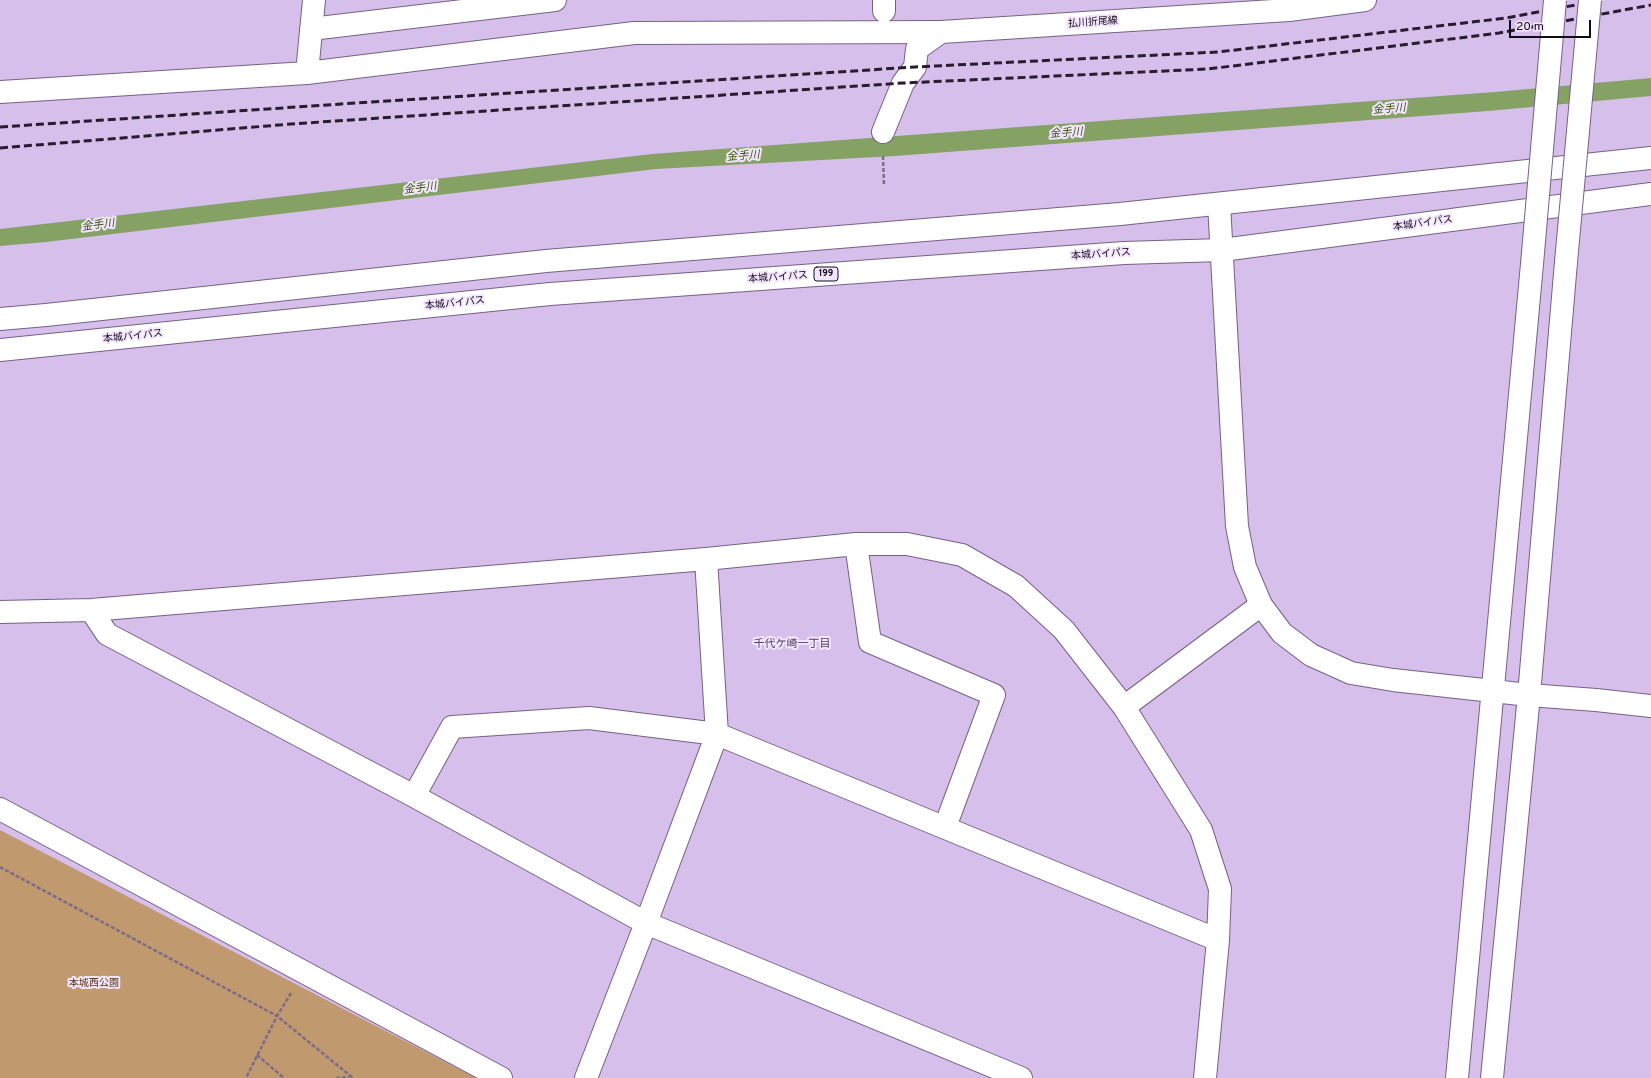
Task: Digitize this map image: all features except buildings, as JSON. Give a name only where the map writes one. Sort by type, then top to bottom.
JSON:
[{"type":"main road","points":[[307,73],[314,0]]},
{"type":"main road","points":[[311,29],[555,0]]},
{"type":"main road","name":"払川折尾線","points":[[0,92],[307,73],[634,33],[941,32],[1365,0]]},
{"type":"main road","points":[[1456,1078],[1532,264],[1554,0]]},
{"type":"main road","points":[[1492,1078],[1529,695],[1590,0]]},
{"type":"main road","points":[[883,132],[903,83],[915,67],[917,50],[941,32]]},
{"type":"main road","points":[[0,319],[546,261],[1112,215],[1651,158]]},
{"type":"main road","name":"本城バイパス","points":[[0,350],[550,294],[1124,253],[1222,250],[1651,194]]},
{"type":"main road","points":[[1219,204],[1237,526],[1245,567],[1261,605],[1282,633],[1311,655],[1351,673],[1393,680],[1492,691],[1651,706]]},
{"type":"main road","points":[[856,544],[870,642],[994,696],[945,827]]},
{"type":"main road","points":[[0,612],[91,610],[706,559],[856,544],[907,544],[962,556],[1016,586],[1064,630],[1124,707],[1201,830],[1220,889],[1218,940],[1205,1078]]},
{"type":"main road","points":[[586,1078],[717,734],[706,559]]},
{"type":"main road","points":[[1124,707],[1261,605]]},
{"type":"main road","points":[[91,610],[107,634],[414,796],[646,923],[1020,1078]]},
{"type":"main road","points":[[414,796],[452,727],[589,718],[717,734],[1218,940]]},
{"type":"main road","points":[[0,809],[501,1078]]},
{"type":"path","points":[[883,132],[884,186]]},
{"type":"path","points":[[0,867],[278,1016],[351,1077]]},
{"type":"path","points":[[246,1078],[278,1016],[304,972]]},
{"type":"path","points":[[258,1056],[284,1078]]},
{"type":"path","points":[[336,1078],[351,1077]]},
{"type":"green space","name":"本城西公園","points":[[0,830],[476,1078],[0,1078]]},
{"type":"water","name":"金手川","points":[[1651,78],[1651,96],[1488,111],[895,156],[656,169],[46,242],[0,246],[0,229],[652,154],[1495,92]]},
{"type":"railway","points":[[0,127],[915,67],[1218,52],[1506,18],[1602,0]]},
{"type":"railway","points":[[0,148],[291,124],[903,83],[1208,69],[1499,33],[1651,5]]},
{"type":"district","name":"千代ケ崎一丁目","points":[[792,645]]}]
